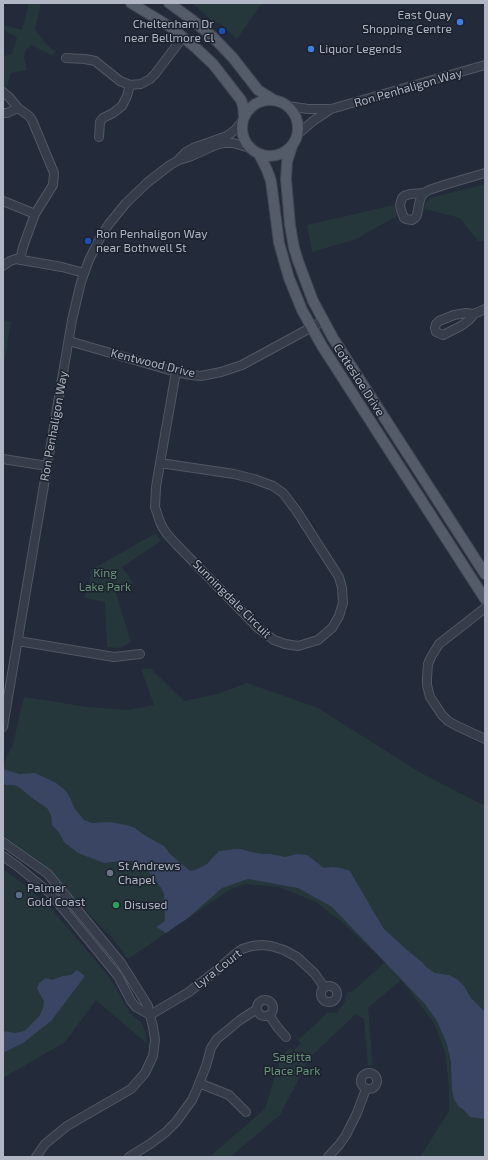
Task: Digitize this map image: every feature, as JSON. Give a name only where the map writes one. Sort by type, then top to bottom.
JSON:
[{"type":"main road","points":[[132,3],[183,37],[213,64],[241,100],[243,106],[243,137],[250,148],[259,154],[268,156],[277,156],[286,152],[292,146],[298,134],[298,125],[293,111],[288,106],[274,100],[258,90],[237,62],[212,37],[169,3]]},
{"type":"main road","points":[[243,119],[249,109],[255,104],[262,101],[274,100]]},
{"type":"main road","name":"Cottesloe Drive","points":[[292,146],[287,162],[286,178],[288,206],[294,248],[302,276],[313,301],[323,321],[485,574]]},
{"type":"main road","name":"Cottesloe Drive","points":[[259,154],[267,170],[272,186],[280,243],[286,267],[298,301],[311,328],[485,599]]},
{"type":"street","points":[[66,58],[95,61],[120,81],[130,85],[140,84],[150,79],[155,74],[183,37]]},
{"type":"street","name":"Ron Penhaligon Way","points":[[288,106],[308,109],[331,109],[485,65]]},
{"type":"street","points":[[99,137],[100,122],[103,118],[122,106],[130,85]]},
{"type":"street","points":[[3,92],[32,120],[54,173],[53,184],[35,214],[20,260]]},
{"type":"street","points":[[3,113],[7,113],[18,108]]},
{"type":"street","name":"Ron Penhaligon Way","points":[[298,134],[313,121],[331,109]]},
{"type":"street","name":"Ron Penhaligon Way","points":[[179,160],[186,152],[193,148],[227,136],[243,119]]},
{"type":"street","name":"Ron Penhaligon Way","points":[[3,727],[68,341],[76,300],[84,273],[101,236],[109,224],[126,203],[164,169],[179,160],[224,143],[233,143],[250,148]]},
{"type":"street","points":[[424,193],[444,185],[485,173]]},
{"type":"street","points":[[3,201],[35,214]]},
{"type":"street","points":[[3,266],[13,260],[20,260],[62,267],[84,273]]},
{"type":"street","points":[[474,314],[485,309]]},
{"type":"street","name":"Kentwood Drive","points":[[68,341],[176,372],[201,376],[233,369],[242,365],[323,321]]},
{"type":"street","name":"Sunningdale Circuit","points":[[160,463],[234,474],[273,486],[283,493],[339,577],[342,588],[343,603],[339,616],[332,628],[318,640],[298,646],[285,644],[274,640],[258,628],[176,544],[163,528],[155,507],[156,487],[160,463],[176,372]]},
{"type":"street","points":[[3,459],[47,466]]},
{"type":"street","points":[[485,608],[439,644],[428,664],[427,685],[430,697],[448,721],[485,739]]},
{"type":"street","points":[[18,641],[114,657],[140,654]]},
{"type":"street","points":[[3,842],[48,874],[121,963],[146,1000],[155,1040],[153,1056],[145,1073],[131,1089],[62,1130],[45,1144],[36,1157]]},
{"type":"street","points":[[3,856],[51,894],[118,976],[136,1007],[150,1015]]},
{"type":"street","name":"Lyra Court","points":[[150,1015],[188,992],[242,949],[252,946],[262,945],[284,950],[306,965],[315,974],[324,987]]},
{"type":"street","points":[[267,1000],[271,1004],[272,1011],[269,1015],[266,1016],[259,1014],[257,1009],[259,1002],[267,1000]]},
{"type":"street","points":[[129,1157],[150,1144],[176,1122],[192,1100],[200,1083],[211,1048],[217,1039],[240,1020],[257,1009]]},
{"type":"street","points":[[269,1015],[286,1037]]},
{"type":"street","points":[[200,1083],[230,1095],[246,1112]]},
{"type":"street","points":[[328,1157],[346,1135],[357,1113],[366,1089]]},
{"type":"green space","points":[[29,3],[41,3],[35,29],[46,44],[55,51],[53,56],[31,45],[25,51],[24,58],[27,70],[11,73],[6,89],[3,87],[3,60],[4,56],[12,54],[17,37],[3,30],[3,25],[22,30]]},
{"type":"green space","points":[[192,3],[262,3],[237,39],[218,22],[216,24]]},
{"type":"green space","points":[[485,184],[485,241],[478,241],[460,218],[425,209],[425,204],[430,198]]},
{"type":"green space","points":[[394,205],[397,216],[356,239],[312,252],[307,225]]},
{"type":"green space","points":[[3,320],[11,322],[3,370]]},
{"type":"green space","name":"King Lake Park","points":[[156,533],[161,541],[122,567],[134,584],[115,590],[131,642],[120,648],[107,647],[105,602],[84,598],[91,576],[91,570]]},
{"type":"green space","name":"Sagitta Place Park","points":[[141,669],[151,669],[184,701],[217,694],[247,683],[318,708],[421,773],[485,806],[485,1157],[420,1157],[449,1111],[449,1086],[445,1052],[434,1023],[401,980],[368,1008],[373,1065],[368,1065],[364,1019],[356,1014],[310,1057],[280,1115],[230,1157],[209,1157],[265,1109],[281,1056],[290,1048],[293,1051],[301,1043],[298,1040],[327,1013],[337,1013],[345,1001],[347,992],[352,992],[385,962],[344,924],[316,902],[279,887],[247,884],[231,889],[128,959],[109,934],[89,915],[51,871],[3,835],[3,765],[13,744],[24,697],[88,707],[128,710],[154,705]]},
{"type":"green space","points":[[3,869],[50,907],[106,973],[116,987],[131,1014],[141,1022],[146,1032],[146,1043],[96,1000],[65,1042],[3,1078]]},
{"type":"water","points":[[3,769],[19,774],[35,773],[56,783],[65,790],[75,809],[84,820],[92,823],[116,823],[135,828],[144,835],[164,846],[170,854],[190,871],[207,864],[219,851],[241,849],[285,857],[297,854],[307,855],[324,868],[341,868],[350,871],[383,928],[426,967],[435,973],[449,975],[458,980],[464,986],[471,998],[485,1012],[485,1119],[470,1117],[463,1109],[459,1107],[454,1099],[451,1062],[447,1044],[437,1021],[425,1004],[332,907],[298,888],[248,879],[222,888],[188,918],[166,933],[156,927],[165,921],[164,894],[162,889],[148,871],[133,861],[104,863],[78,853],[64,842],[58,831],[52,825],[51,815],[47,808],[19,787],[14,785],[6,785],[3,783]]},
{"type":"water","points":[[77,970],[85,976],[51,1021],[23,1043],[3,1053],[3,1031],[15,1033],[24,1031],[40,1015],[44,1001],[37,989],[39,983],[46,978],[52,980],[71,975]]},
{"type":"place","name":"East Quay Shopping Centre","points":[[460,22]]},
{"type":"place","name":"Cheltenham Dr near Bellmore Cl","points":[[222,31]]},
{"type":"place","name":"Liquor Legends","points":[[311,49]]},
{"type":"place","name":"Ron Penhaligon Way near Bothwell St","points":[[88,241]]},
{"type":"place","name":"St Andrews Chapel","points":[[110,873]]},
{"type":"place","name":"Palmer Gold Coast","points":[[19,895]]},
{"type":"place","name":"Disused","points":[[116,905]]}]
